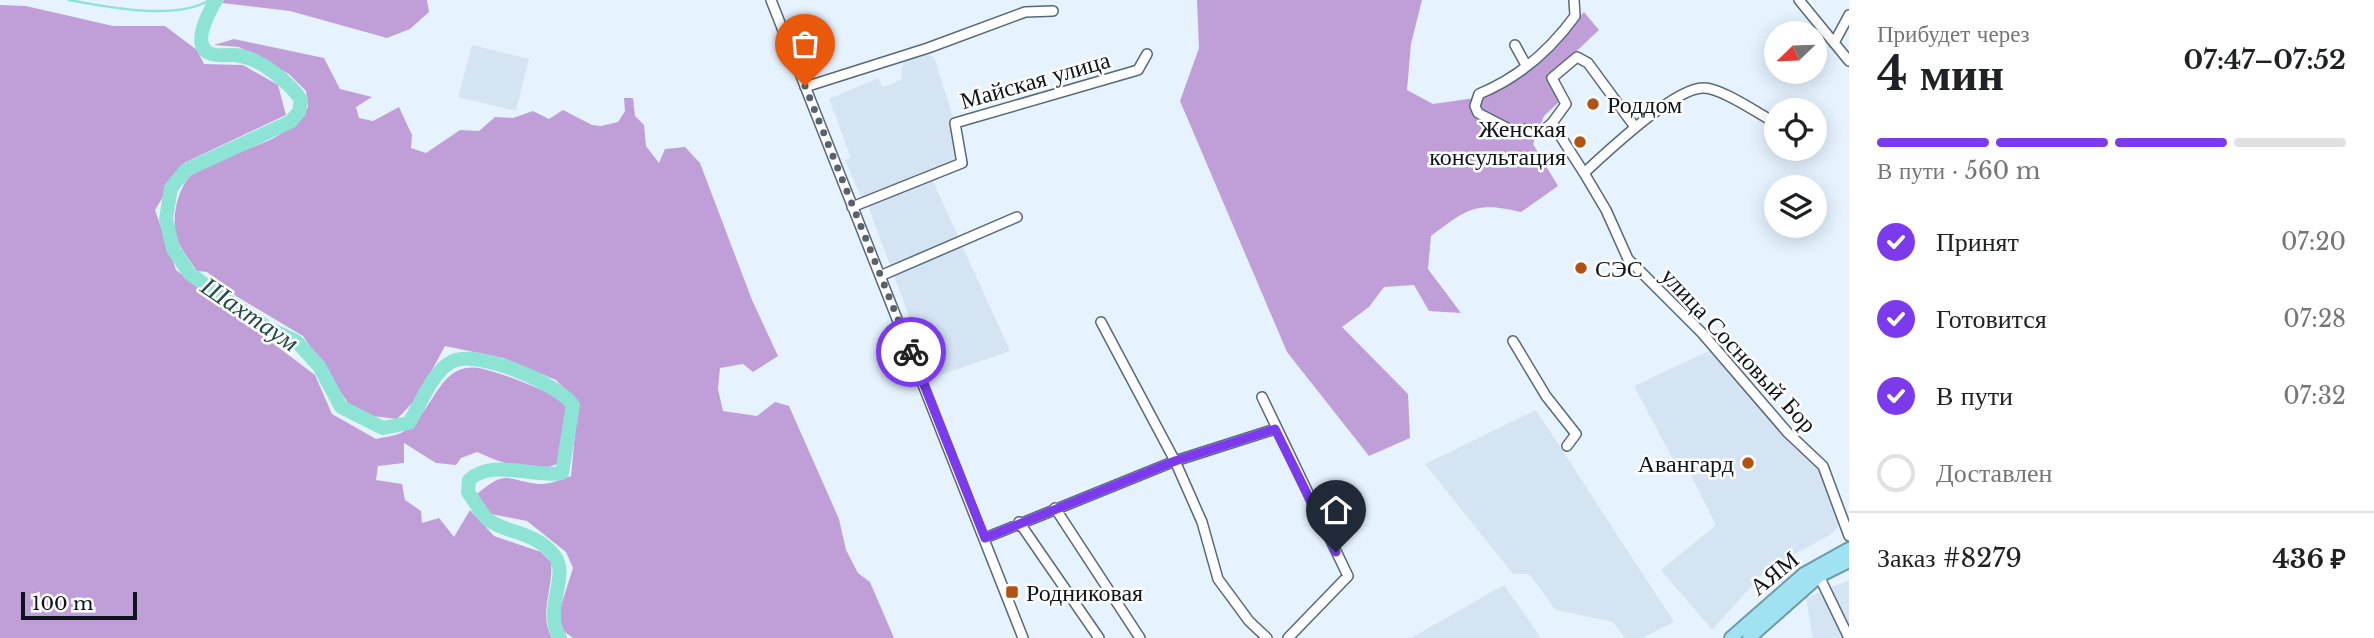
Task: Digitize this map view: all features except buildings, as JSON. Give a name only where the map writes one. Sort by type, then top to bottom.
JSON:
[{"type":"highway","name":"АЯМ","points":[[1731,638],[1795,581],[1827,559],[1849,549]]},
{"type":"highway","name":"АЯМ","points":[[1749,638],[1819,576],[1849,561]]},
{"type":"street","points":[[771,0],[1023,638]]},
{"type":"street","points":[[1574,0],[1575,16],[1570,24],[1546,52],[1479,94],[1475,106],[1478,113],[1508,129],[1544,130],[1566,104],[1552,78],[1577,57],[1588,63],[1635,127]]},
{"type":"street","points":[[1799,0],[1849,61]]},
{"type":"street","points":[[805,86],[928,48],[1026,12],[1054,11]]},
{"type":"street","points":[[1833,43],[1849,15]]},
{"type":"street","points":[[1515,45],[1526,65]]},
{"type":"street","name":"Майская улица","points":[[852,207],[962,163],[955,123],[1138,70],[1147,54]]},
{"type":"street","points":[[1584,173],[1635,127],[1689,91],[1704,87],[1764,117]]},
{"type":"street","name":"улица Сосновый Бор","points":[[1552,123],[1606,210],[1628,259],[1702,333],[1788,433],[1823,466],[1849,537]]},
{"type":"street","points":[[880,276],[1017,217]]},
{"type":"street","points":[[1101,322],[1175,461],[1202,522],[1218,579],[1248,621],[1267,638]]},
{"type":"street","points":[[1513,341],[1546,396],[1576,434],[1567,446]]},
{"type":"street","points":[[1262,397],[1275,429],[1348,576],[1288,638]]},
{"type":"street","points":[[985,538],[1175,461],[1275,429]]},
{"type":"street","points":[[1055,508],[1140,638]]},
{"type":"street","points":[[1019,522],[1099,638]]},
{"type":"street","points":[[1819,576],[1849,638]]},
{"type":"shaded area","points":[[224,0],[427,0],[429,12],[410,29],[387,38],[290,11],[222,3]]},
{"type":"shaded area","points":[[1197,0],[1422,0],[1411,44],[1407,90],[1433,104],[1482,97],[1540,61],[1584,12],[1599,30],[1548,78],[1559,102],[1544,116],[1533,144],[1558,186],[1521,212],[1493,207],[1472,210],[1431,236],[1428,269],[1461,313],[1429,311],[1414,285],[1384,287],[1369,307],[1342,327],[1408,394],[1410,438],[1369,456],[1287,352],[1180,101],[1199,48]]},
{"type":"shaded area","points":[[0,5],[26,6],[113,26],[165,26],[197,50],[204,64],[243,65],[278,85],[286,115],[184,163],[155,210],[176,270],[315,375],[332,414],[376,439],[403,432],[423,413],[446,379],[468,368],[503,375],[561,398],[566,408],[557,464],[537,469],[527,468],[477,452],[461,458],[456,465],[436,463],[404,443],[404,463],[378,466],[376,480],[402,484],[405,500],[421,511],[422,523],[439,518],[454,537],[470,510],[494,536],[541,552],[551,562],[546,619],[552,638],[0,638]]},
{"type":"shaded area","points":[[234,39],[324,58],[340,89],[372,97],[356,107],[359,118],[373,121],[399,107],[412,135],[411,148],[426,153],[460,130],[479,131],[495,117],[513,118],[533,111],[549,119],[563,110],[592,125],[618,122],[625,111],[624,98],[633,98],[635,116],[644,125],[646,146],[659,163],[665,149],[685,147],[700,163],[752,300],[778,356],[753,372],[743,364],[720,368],[718,389],[723,411],[757,416],[775,402],[789,406],[839,519],[846,550],[858,573],[870,582],[894,638],[573,638],[562,630],[559,612],[573,568],[566,552],[527,521],[491,514],[477,494],[495,481],[506,478],[543,484],[571,476],[578,403],[556,380],[503,358],[445,346],[417,398],[397,419],[373,416],[348,403],[303,336],[236,296],[207,272],[197,271],[179,244],[175,215],[180,194],[190,176],[212,162],[256,146],[284,132],[308,107],[306,91],[289,74],[239,47],[214,45]]},
{"type":"shaded area","points":[[472,45],[529,59],[516,111],[458,97]]},
{"type":"shaded area","points":[[925,54],[934,57],[968,164],[932,179],[1010,351],[932,378],[865,198],[862,199],[845,160],[851,158],[829,99],[878,78],[883,87],[901,80],[903,62]]},
{"type":"shaded area","points":[[1713,349],[1822,471],[1839,526],[1830,535],[1767,569],[1712,630],[1661,570],[1716,525],[1685,463],[1677,467],[1634,386]]},
{"type":"shaded area","points":[[1536,410],[1674,622],[1642,638],[1625,638],[1613,622],[1556,610],[1529,574],[1513,574],[1425,464]]},
{"type":"shaded area","points":[[1849,580],[1849,638],[1813,638],[1806,598]]},
{"type":"shaded area","points":[[1504,585],[1541,638],[1411,638]]},
{"type":"waterway","points":[[69,0],[121,9],[160,11],[179,10],[210,0]]},
{"type":"waterway","name":"Шахтаум","points":[[216,0],[201,35],[204,49],[213,54],[249,58],[266,67],[296,93],[301,100],[299,112],[290,122],[186,170],[171,188],[166,219],[173,249],[190,274],[268,328],[296,341],[319,366],[341,407],[383,428],[409,423],[439,372],[453,361],[465,359],[498,364],[517,371],[551,387],[573,405],[562,473],[489,470],[469,480],[468,492],[487,519],[537,541],[554,555],[560,573],[554,615],[560,638]]},
{"type":"way so far","points":[[805,86],[911,352]]},
{"type":"place","name":"Роддом","points":[[1593,104]]},
{"type":"place","name":"Женская консультация","points":[[1580,142]]},
{"type":"place","name":"СЭС","points":[[1581,268]]},
{"type":"place","name":"Авангард","points":[[1748,463]]},
{"type":"place","name":"Родниковая","points":[[1012,592]]},
{"type":"route","points":[[911,352],[985,538],[1175,461],[1275,429],[1336,552]]}]
